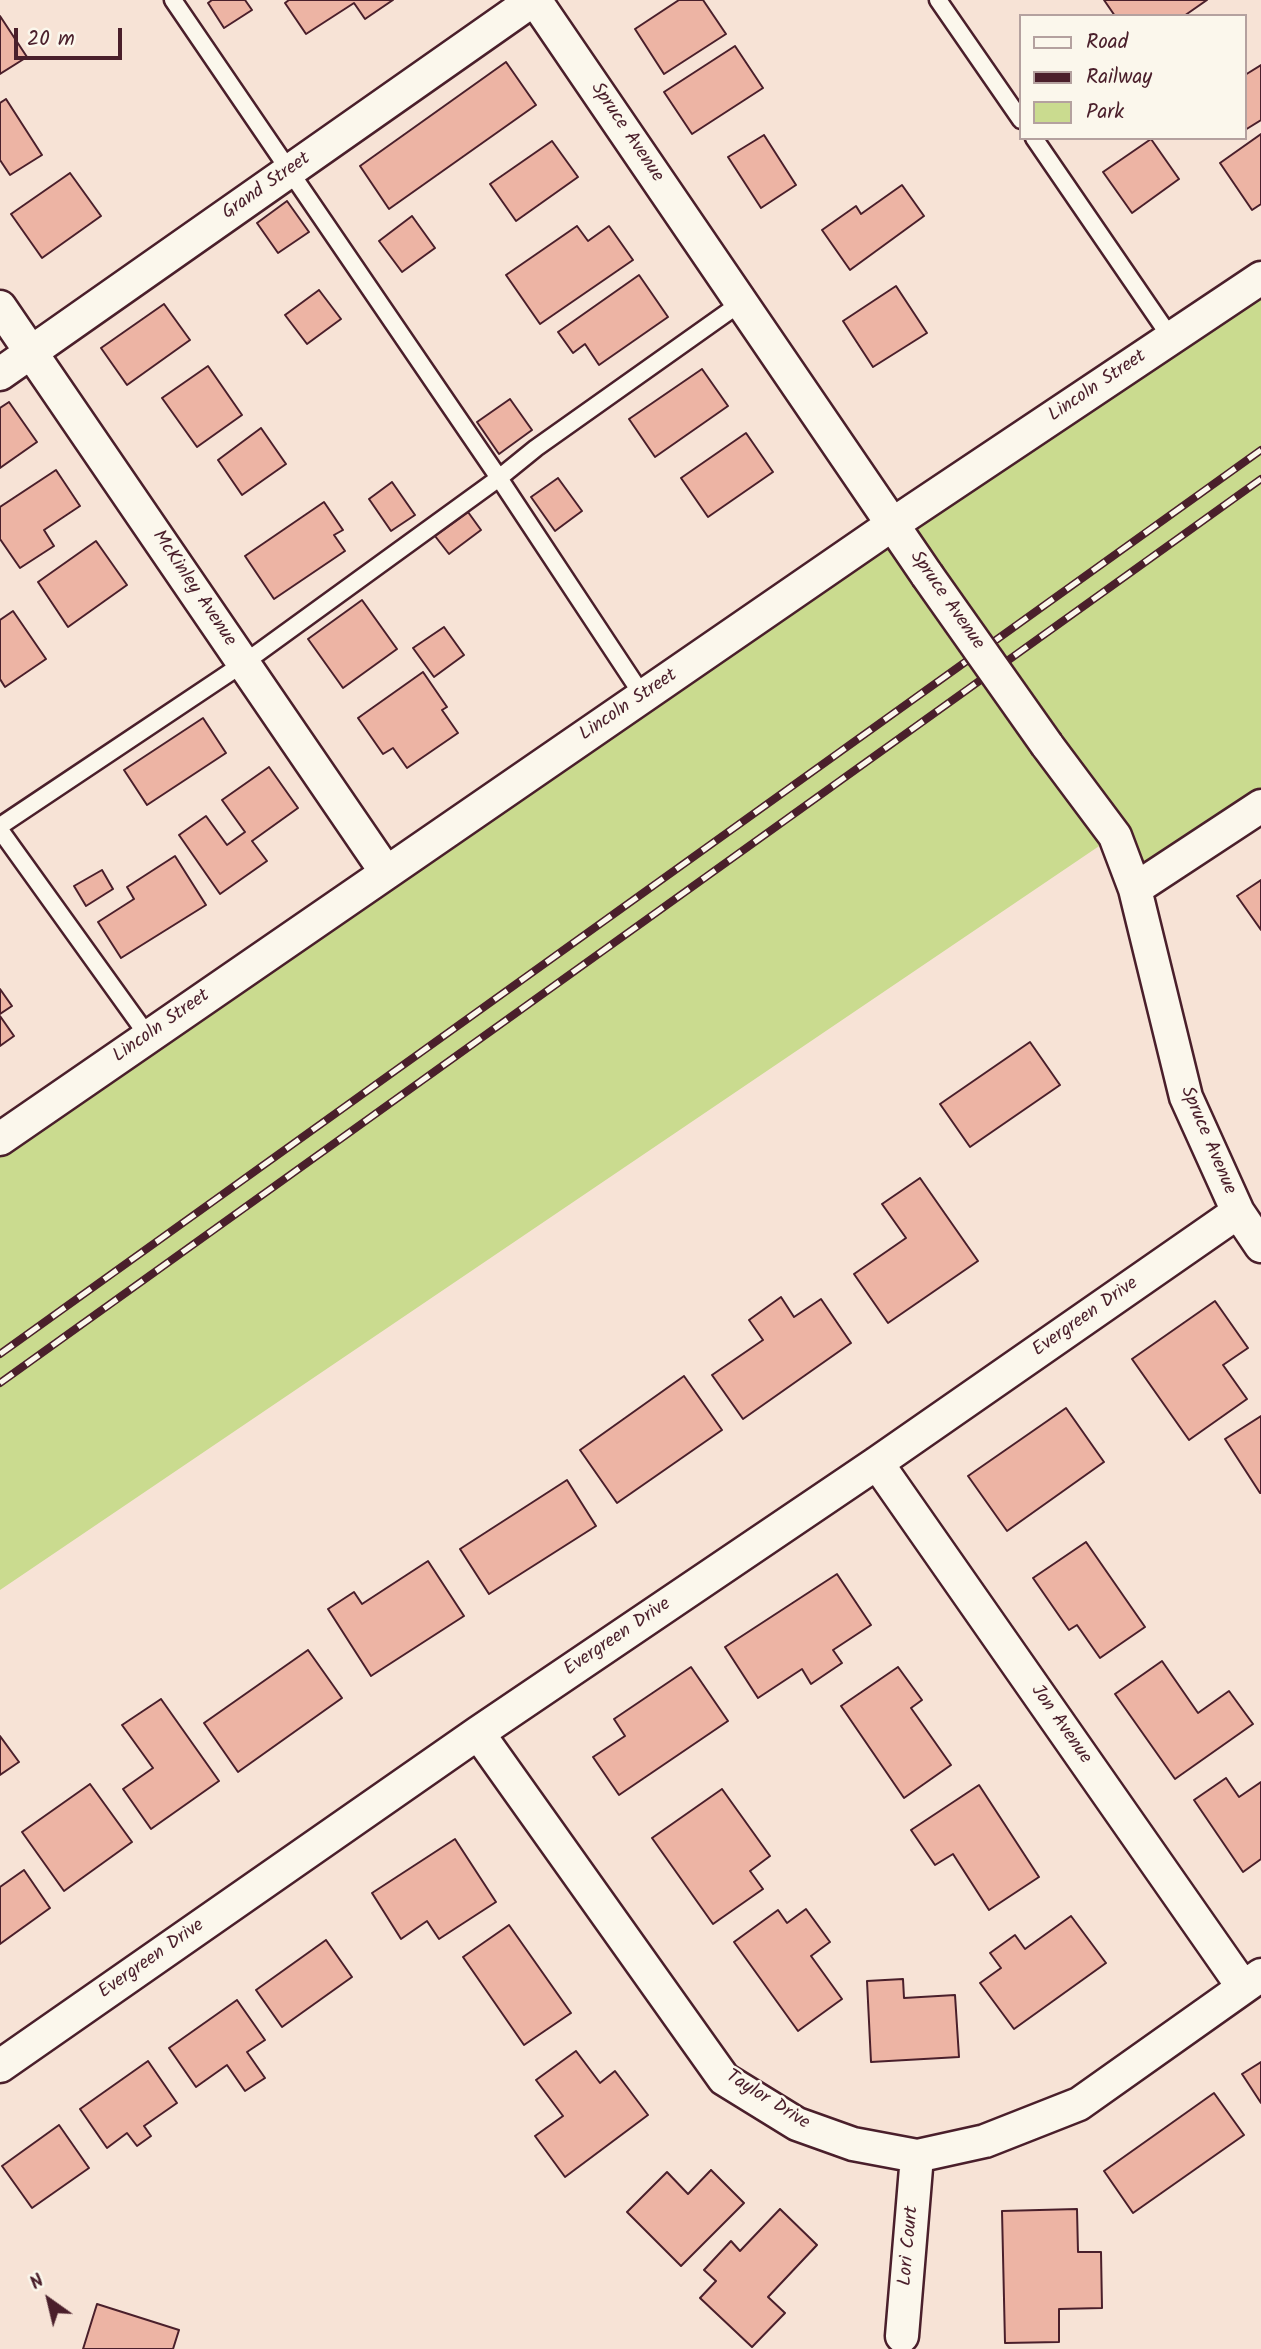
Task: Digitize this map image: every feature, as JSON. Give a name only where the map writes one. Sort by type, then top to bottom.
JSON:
[{"type":"street","name":"Grand Street","points":[[0,374],[534,0]]},
{"type":"street","name":"Spruce Avenue","points":[[534,0],[927,575],[1115,836],[1135,890],[1186,1097],[1238,1212],[1261,1247]]},
{"type":"street","name":"Lincoln Street","points":[[0,1139],[893,524],[1261,278]]},
{"type":"street","name":"McKinley Avenue","points":[[0,307],[386,872]]},
{"type":"street","points":[[1135,890],[1261,806]]},
{"type":"street","name":"Evergreen Drive","points":[[0,2066],[478,1733],[877,1463],[1238,1212]]},
{"type":"street","name":"Jon Avenue","points":[[877,1463],[1252,1981]]},
{"type":"street","name":"Taylor Drive","points":[[478,1733],[723,2079],[797,2124],[853,2144],[917,2156],[985,2141],[1079,2104],[1252,1981]]},
{"type":"street","name":"Lori Court","points":[[902,2336],[917,2156]]},
{"type":"lane","points":[[173,0],[499,478],[643,696]]},
{"type":"lane","points":[[939,0],[1020,119]]},
{"type":"lane","points":[[1035,140],[1171,338]]},
{"type":"lane","points":[[148,1036],[0,828],[244,663],[499,478],[536,448],[741,302]]},
{"type":"green space","points":[[1261,278],[1261,806],[1135,889],[1114,836],[0,1590],[0,1139]]},
{"type":"building","points":[[212,0],[245,0],[252,10],[224,28],[208,3]]},
{"type":"building","points":[[289,0],[393,0],[365,19],[354,3],[306,34],[285,3]]},
{"type":"building","points":[[679,0],[703,0],[726,34],[664,74],[635,29]]},
{"type":"building","points":[[1104,0],[1207,0],[1187,14],[1114,14]]},
{"type":"building","points":[[0,16],[27,57],[0,74]]},
{"type":"building","points":[[735,46],[763,88],[692,134],[664,92]]},
{"type":"building","points":[[506,62],[536,105],[389,209],[360,166]]},
{"type":"building","points":[[1261,65],[1261,120],[1247,129],[1247,74]]},
{"type":"building","points":[[6,99],[42,155],[10,175],[0,160],[0,103]]},
{"type":"building","points":[[1261,134],[1261,204],[1252,210],[1220,163]]},
{"type":"building","points":[[764,135],[796,185],[761,208],[728,157]]},
{"type":"building","points":[[1152,140],[1179,179],[1132,213],[1103,172]]},
{"type":"building","points":[[552,141],[578,177],[516,221],[490,184]]},
{"type":"building","points":[[70,173],[101,216],[42,258],[11,214]]},
{"type":"building","points":[[902,185],[924,216],[850,270],[822,230],[856,206],[861,214]]},
{"type":"building","points":[[287,201],[309,232],[278,253],[257,223]]},
{"type":"building","points":[[412,216],[435,248],[402,272],[379,241]]},
{"type":"building","points":[[577,226],[588,241],[609,226],[633,260],[540,324],[506,275]]},
{"type":"building","points":[[639,275],[668,317],[599,365],[585,344],[573,353],[558,332]]},
{"type":"building","points":[[896,286],[927,333],[873,367],[843,321]]},
{"type":"building","points":[[319,290],[341,319],[307,344],[285,315]]},
{"type":"building","points":[[164,304],[190,340],[127,385],[101,348]]},
{"type":"building","points":[[208,366],[242,415],[197,447],[162,398]]},
{"type":"building","points":[[702,369],[728,406],[655,457],[629,419]]},
{"type":"building","points":[[510,399],[532,430],[499,454],[477,422]]},
{"type":"building","points":[[9,402],[37,442],[0,468],[0,408]]},
{"type":"building","points":[[261,428],[286,464],[242,495],[218,460]]},
{"type":"building","points":[[746,433],[773,472],[708,517],[681,478]]},
{"type":"building","points":[[56,470],[80,506],[44,530],[54,546],[20,568],[0,539],[0,507]]},
{"type":"building","points":[[558,478],[582,511],[555,531],[531,497]]},
{"type":"building","points":[[392,482],[415,515],[391,531],[369,499]]},
{"type":"building","points":[[324,502],[343,530],[334,535],[345,551],[274,599],[245,556]]},
{"type":"building","points":[[468,512],[481,530],[449,554],[435,536]]},
{"type":"building","points":[[96,541],[127,585],[68,627],[38,582]]},
{"type":"building","points":[[362,600],[397,649],[343,688],[308,639]]},
{"type":"building","points":[[13,611],[46,659],[5,687],[0,679],[0,620]]},
{"type":"building","points":[[444,627],[464,655],[434,677],[413,648]]},
{"type":"building","points":[[423,672],[447,707],[442,710],[458,733],[407,768],[393,748],[383,754],[358,718]]},
{"type":"building","points":[[203,718],[226,753],[147,805],[124,770]]},
{"type":"building","points":[[269,767],[298,808],[252,841],[267,861],[220,894],[179,835],[206,816],[227,845],[245,832],[222,800]]},
{"type":"building","points":[[175,856],[206,905],[121,958],[98,922],[134,899],[127,887]]},
{"type":"building","points":[[102,870],[113,889],[86,906],[74,886]]},
{"type":"building","points":[[1261,880],[1261,930],[1237,896]]},
{"type":"building","points":[[0,989],[12,1006],[0,1014]]},
{"type":"building","points":[[0,1016],[14,1036],[0,1046]]},
{"type":"building","points":[[1030,1042],[1060,1085],[970,1147],[940,1104]]},
{"type":"building","points":[[920,1178],[978,1261],[888,1323],[854,1274],[906,1238],[882,1204]]},
{"type":"building","points":[[781,1297],[794,1317],[821,1299],[851,1343],[743,1419],[712,1375],[763,1340],[749,1320]]},
{"type":"building","points":[[1215,1301],[1248,1348],[1223,1365],[1247,1399],[1189,1440],[1132,1359]]},
{"type":"building","points":[[684,1376],[722,1430],[617,1503],[580,1450]]},
{"type":"building","points":[[1066,1408],[1104,1462],[1007,1531],[968,1476]]},
{"type":"building","points":[[1261,1416],[1261,1493],[1260,1493],[1225,1439]]},
{"type":"building","points":[[567,1480],[596,1526],[489,1594],[460,1549]]},
{"type":"building","points":[[1086,1542],[1145,1627],[1100,1658],[1077,1625],[1069,1630],[1033,1578]]},
{"type":"building","points":[[428,1561],[464,1616],[371,1676],[328,1609],[354,1592],[362,1604]]},
{"type":"building","points":[[837,1574],[871,1625],[833,1650],[842,1663],[811,1684],[802,1669],[758,1698],[725,1647]]},
{"type":"building","points":[[308,1650],[342,1698],[238,1772],[204,1723]]},
{"type":"building","points":[[1162,1661],[1198,1713],[1229,1691],[1253,1724],[1175,1779],[1115,1694]]},
{"type":"building","points":[[691,1667],[728,1721],[619,1795],[593,1757],[625,1736],[614,1719]]},
{"type":"building","points":[[898,1667],[922,1700],[911,1708],[951,1765],[904,1798],[841,1706]]},
{"type":"building","points":[[161,1699],[219,1781],[151,1829],[123,1789],[153,1768],[122,1725]]},
{"type":"building","points":[[0,1736],[19,1762],[0,1775]]},
{"type":"building","points":[[1226,1778],[1239,1797],[1261,1782],[1261,1859],[1243,1872],[1194,1800]]},
{"type":"building","points":[[90,1784],[132,1842],[64,1891],[22,1832]]},
{"type":"building","points":[[979,1785],[1039,1877],[989,1910],[953,1854],[935,1865],[911,1830]]},
{"type":"building","points":[[722,1789],[770,1856],[750,1871],[763,1889],[713,1924],[652,1838]]},
{"type":"building","points":[[455,1839],[496,1902],[439,1939],[427,1921],[401,1939],[372,1893]]},
{"type":"building","points":[[24,1870],[50,1908],[0,1944],[0,1887]]},
{"type":"building","points":[[806,1909],[830,1942],[811,1956],[842,1999],[798,2031],[734,1942],[778,1910],[787,1923]]},
{"type":"building","points":[[1071,1916],[1106,1963],[1014,2029],[980,1983],[1001,1968],[990,1953],[1015,1935],[1025,1949]]},
{"type":"building","points":[[509,1925],[571,2013],[524,2045],[463,1957]]},
{"type":"building","points":[[326,1940],[352,1977],[282,2027],[256,1990]]},
{"type":"building","points":[[903,1979],[904,1998],[955,1995],[959,2057],[871,2062],[867,1981]]},
{"type":"building","points":[[237,2000],[265,2040],[247,2052],[265,2078],[245,2091],[227,2065],[196,2087],[169,2048]]},
{"type":"building","points":[[576,2051],[600,2083],[615,2071],[648,2115],[565,2177],[535,2136],[563,2116],[536,2080]]},
{"type":"building","points":[[148,2061],[177,2103],[144,2126],[151,2136],[137,2146],[127,2133],[107,2148],[80,2109]]},
{"type":"building","points":[[1261,2062],[1261,2103],[1242,2074]]},
{"type":"building","points":[[1214,2093],[1244,2135],[1133,2213],[1104,2171]]},
{"type":"building","points":[[59,2125],[89,2168],[32,2208],[2,2166]]},
{"type":"building","points":[[711,2170],[744,2203],[681,2266],[627,2212],[667,2172],[688,2194]]},
{"type":"building","points":[[780,2209],[817,2245],[768,2297],[785,2313],[752,2347],[700,2298],[716,2281],[704,2270],[731,2241],[740,2251]]},
{"type":"building","points":[[1077,2209],[1078,2252],[1101,2252],[1102,2308],[1059,2309],[1059,2342],[1005,2343],[1002,2211]]},
{"type":"building","points":[[97,2304],[179,2330],[173,2349],[83,2349]]},
{"type":"railway","points":[[0,1354],[1261,450]]},
{"type":"railway","points":[[0,1383],[1261,479]]}]
